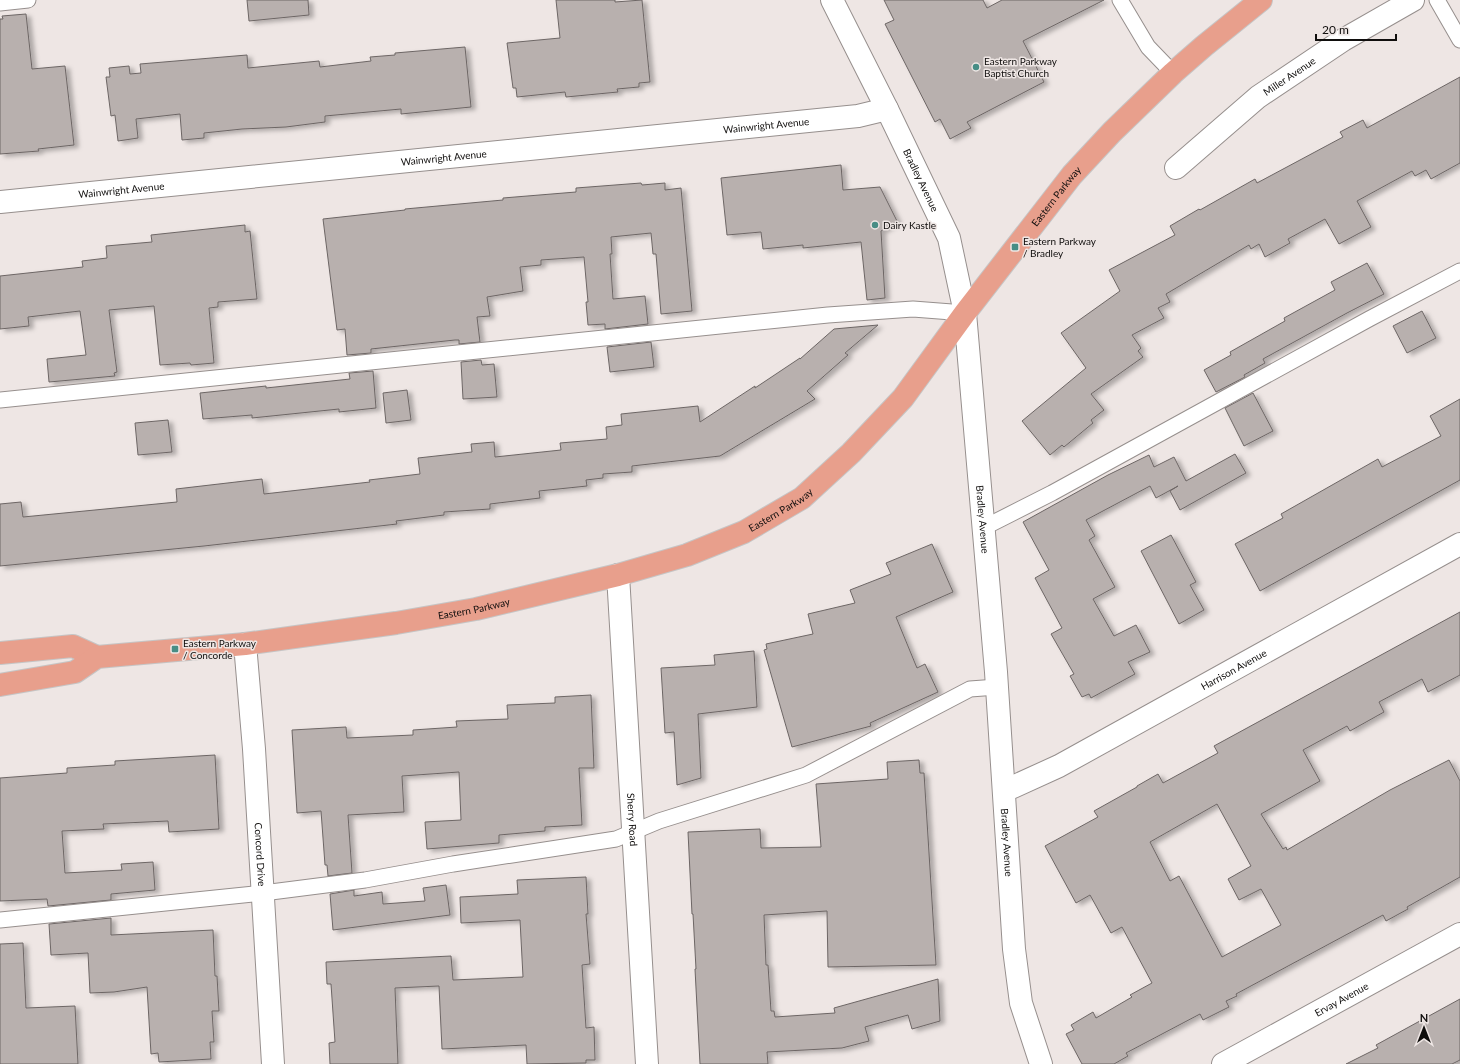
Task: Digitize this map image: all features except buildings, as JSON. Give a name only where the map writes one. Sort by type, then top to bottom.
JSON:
[{"type":"main road","name":"Eastern Parkway","points":[[0,685],[75,672],[97,657],[245,644],[396,623],[476,609],[618,575],[687,555],[744,532],[802,498],[851,453],[903,398],[965,313],[1072,175],[1112,132],[1173,72],[1261,0]]},
{"type":"main road","name":"Eastern Parkway","points":[[0,653],[73,646],[97,657]]},
{"type":"street","name":"Bradley Avenue","points":[[832,0],[887,109],[949,238],[965,313],[997,687],[1014,949],[1021,1003],[1041,1064]]},
{"type":"street","name":"Miller Avenue","points":[[1176,168],[1258,97],[1343,40],[1413,0]]},
{"type":"street","name":"Wainwright Avenue","points":[[0,202],[858,116],[887,109]]},
{"type":"street","name":"Harrison Avenue","points":[[1004,791],[1059,766],[1460,544]]},
{"type":"street","name":"Sherry Road","points":[[618,575],[647,1064]]},
{"type":"street","name":"Concord Drive","points":[[245,644],[254,749],[273,1064]]},
{"type":"street","name":"Ervay Avenue","points":[[1223,1064],[1460,934]]},
{"type":"lane","points":[[0,3],[28,0]]},
{"type":"lane","points":[[1120,0],[1148,46],[1173,72]]},
{"type":"lane","points":[[1437,0],[1460,40]]},
{"type":"lane","points":[[983,528],[1052,493],[1369,319],[1460,271]]},
{"type":"lane","points":[[0,400],[828,315],[913,309],[965,313]]},
{"type":"lane","points":[[0,920],[262,893],[365,880],[453,864],[616,839],[659,821],[806,775],[970,689],[997,687]]},
{"type":"place","name":"Eastern Parkway Baptist Church","points":[[976,67]]},
{"type":"place","name":"Dairy Kastle","points":[[875,225]]},
{"type":"place","name":"Eastern Parkway / Bradley","points":[[1015,247]]},
{"type":"place","name":"Eastern Parkway / Concorde","points":[[175,649]]}]
